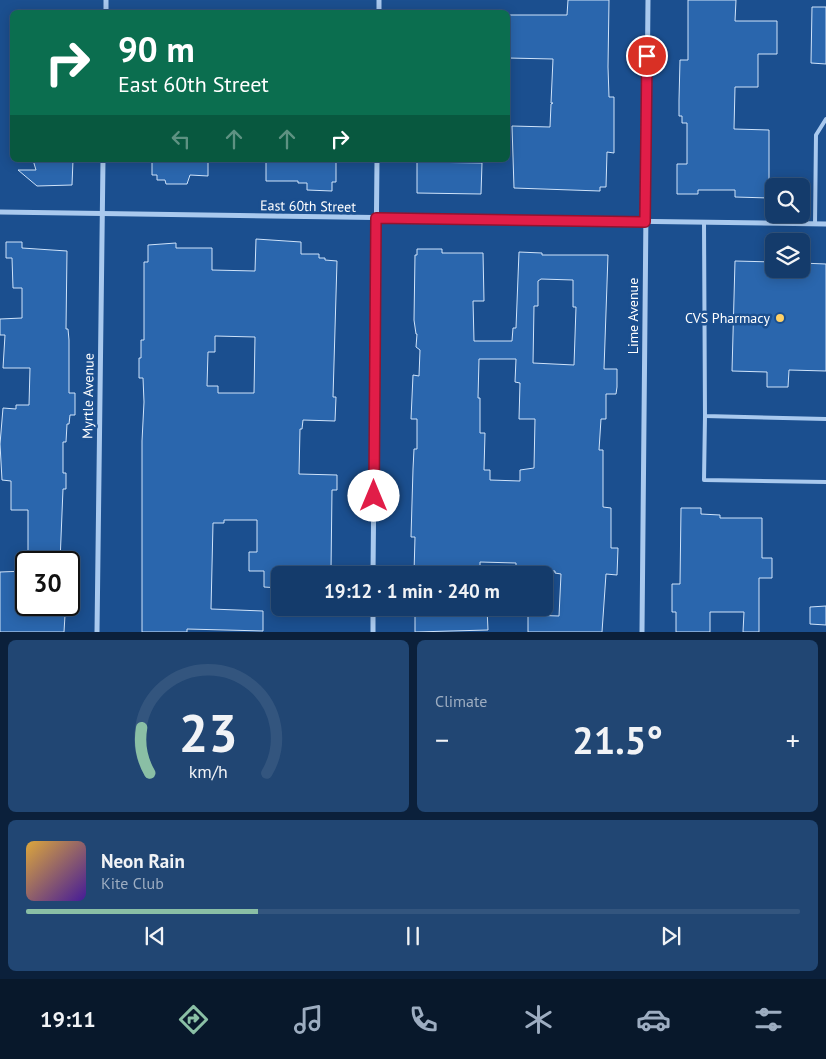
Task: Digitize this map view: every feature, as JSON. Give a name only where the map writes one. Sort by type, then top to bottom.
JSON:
[{"type":"street","name":"Lime Avenue","points":[[642,632],[648,0]]},
{"type":"street","name":"Myrtle Avenue","points":[[96,632],[103,162]]},
{"type":"street","points":[[373,566],[377,162]]},
{"type":"street","name":"East 60th Street","points":[[0,212],[826,224]]},
{"type":"street","points":[[373,616],[373,632]]},
{"type":"lane","points":[[815,224],[816,135],[826,119]]},
{"type":"lane","points":[[704,223],[704,480],[826,482]]},
{"type":"lane","points":[[705,416],[826,419]]},
{"type":"building","points":[[568,0],[609,0],[608,67],[609,97],[614,97],[614,153],[607,152],[606,187],[600,187],[600,191],[514,188],[512,126],[550,127],[551,104],[553,103],[551,103],[553,59],[510,58],[510,15],[567,15]]},
{"type":"building","points":[[688,0],[736,0],[735,21],[777,21],[777,54],[758,54],[758,87],[735,87],[734,129],[769,130],[769,178],[765,178],[765,198],[735,197],[735,190],[698,190],[698,194],[677,194],[677,164],[687,164],[687,123],[682,123],[682,116],[679,116],[680,60],[688,60]]},
{"type":"building","points":[[812,7],[826,7],[826,64],[811,63]]},
{"type":"building","points":[[34,162],[73,162],[72,185],[37,186],[18,170],[36,170]]},
{"type":"building","points":[[152,162],[208,162],[208,176],[190,175],[187,184],[166,184],[165,180],[157,180],[157,175],[152,175]]},
{"type":"building","points":[[266,162],[336,162],[336,182],[332,182],[332,191],[307,190],[307,183],[298,183],[298,181],[266,181]]},
{"type":"building","points":[[417,162],[482,163],[481,194],[417,193]]},
{"type":"building","points":[[256,239],[301,242],[301,254],[319,254],[319,258],[337,261],[333,397],[336,397],[335,421],[303,420],[302,429],[300,429],[299,474],[337,475],[337,490],[332,490],[331,566],[271,566],[271,587],[264,587],[264,571],[249,571],[249,552],[257,552],[257,520],[224,520],[224,523],[213,523],[211,609],[263,611],[263,631],[187,629],[187,632],[142,632],[142,441],[144,402],[143,378],[139,378],[139,358],[141,358],[141,340],[144,340],[144,262],[148,262],[148,245],[176,243],[176,248],[212,248],[212,270],[255,271]],"holes":[[[215,336],[255,337],[254,393],[218,393],[218,386],[207,386],[208,352],[215,352]]]},
{"type":"building","points":[[6,242],[22,242],[22,248],[67,251],[66,329],[68,329],[69,340],[69,393],[75,393],[75,415],[70,415],[69,424],[67,424],[66,442],[63,442],[63,473],[66,473],[66,489],[63,489],[60,551],[28,551],[28,510],[11,510],[11,481],[2,480],[0,444],[3,408],[16,409],[16,405],[29,405],[30,368],[3,368],[5,335],[0,335],[0,319],[22,318],[22,288],[13,288],[12,258],[6,258]]},
{"type":"building","points":[[417,249],[442,249],[442,253],[483,253],[484,301],[473,301],[474,341],[512,341],[513,328],[516,328],[519,252],[542,253],[542,255],[608,255],[604,369],[617,369],[617,387],[616,394],[606,394],[606,419],[601,419],[599,450],[603,450],[603,507],[611,508],[611,548],[618,548],[617,575],[606,574],[602,632],[528,632],[528,616],[559,616],[561,574],[555,573],[553,566],[516,566],[516,563],[480,562],[480,566],[414,566],[415,537],[411,537],[414,449],[417,449],[417,419],[411,419],[413,375],[419,376],[420,350],[416,347],[417,334],[414,320],[415,255],[417,255]],"holes":[[[541,279],[573,280],[573,307],[576,307],[574,365],[533,363],[534,306],[538,306],[538,281]],[[479,359],[516,359],[515,382],[520,383],[519,419],[535,419],[534,468],[520,470],[520,481],[490,480],[490,470],[484,470],[485,433],[480,433],[480,398],[478,398]]]},
{"type":"building","name":"CVS Pharmacy","points":[[735,261],[765,262],[765,278],[810,278],[810,263],[826,264],[826,371],[789,370],[788,387],[767,387],[767,372],[732,371]]},
{"type":"building","points":[[681,508],[701,508],[701,514],[720,515],[720,518],[762,518],[762,558],[772,558],[772,578],[759,578],[759,632],[743,632],[744,612],[710,612],[710,632],[676,632],[676,612],[672,612],[672,584],[680,584]]},
{"type":"building","points":[[15,571],[15,616],[65,616],[64,632],[0,632],[0,572]]},
{"type":"building","points":[[826,606],[826,625],[810,624],[810,607]]},
{"type":"building","points":[[415,616],[487,616],[488,630],[415,632]]},
{"type":"place","name":"CVS Pharmacy","points":[[780,318]]},
{"type":"route","points":[[374,496],[376,218],[645,222],[647,56]]}]
